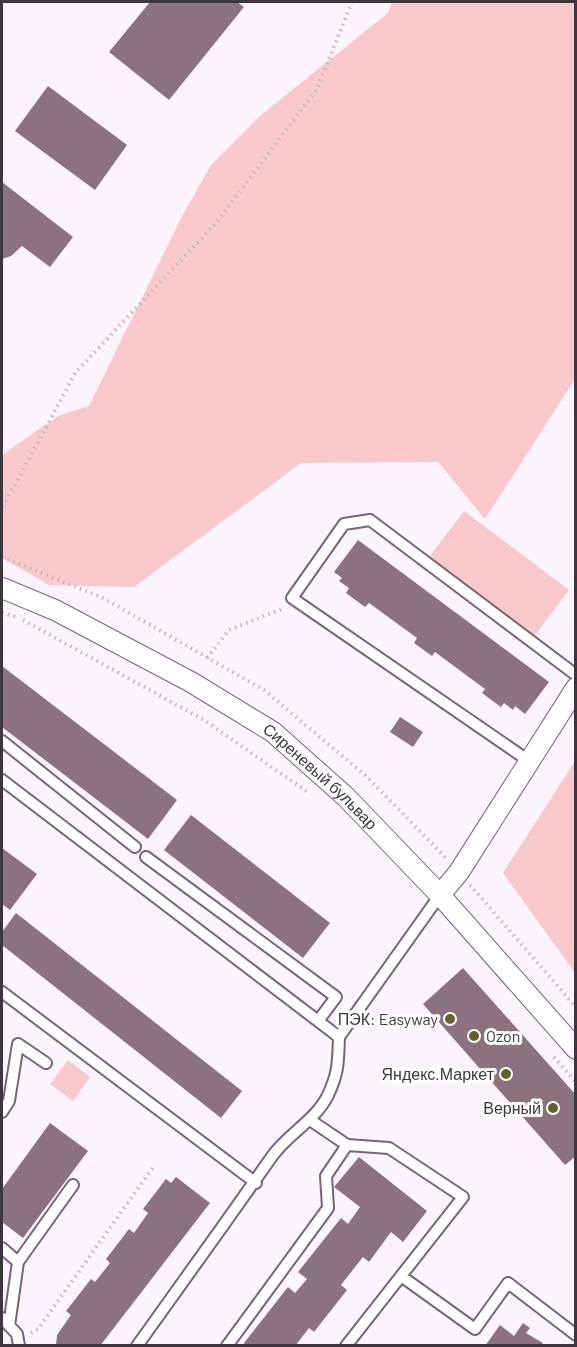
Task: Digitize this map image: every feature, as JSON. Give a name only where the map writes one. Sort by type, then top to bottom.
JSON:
[{"type":"street","name":"Сиреневый бульвар","points":[[2,588],[55,610],[191,682],[273,732],[346,797],[440,895],[576,1049]]},
{"type":"street","points":[[440,895],[459,872],[576,688]]},
{"type":"lane","points":[[529,761],[292,598],[344,524],[370,520],[576,675]]},
{"type":"lane","points":[[2,741],[135,847]]},
{"type":"lane","points":[[2,780],[339,1037]]},
{"type":"lane","points":[[146,857],[336,997],[318,1021]]},
{"type":"lane","points":[[137,1346],[256,1183],[275,1153],[310,1120],[327,1097],[338,1074],[339,1037],[440,895]]},
{"type":"lane","points":[[2,992],[256,1183]]},
{"type":"lane","points":[[2,1112],[18,1044],[46,1063]]},
{"type":"lane","points":[[310,1120],[347,1145],[389,1148],[463,1197],[346,1346]]},
{"type":"lane","points":[[227,1346],[328,1208],[326,1176],[347,1145]]},
{"type":"lane","points":[[19,1346],[9,1326],[18,1262],[73,1185]]},
{"type":"lane","points":[[2,1248],[18,1262]]},
{"type":"lane","points":[[401,1276],[475,1329],[508,1283],[576,1335]]},
{"type":"path","points":[[2,506],[76,372],[216,224],[317,89],[352,2]]},
{"type":"path","points":[[207,658],[229,630],[280,610],[292,598]]},
{"type":"path","points":[[2,613],[21,619],[204,720],[317,798]]},
{"type":"path","points":[[552,1054],[576,1082]]},
{"type":"path","points":[[9,1326],[32,1333],[38,1329],[154,1166]]},
{"type":"shaded area","points":[[392,2],[575,2],[575,379],[485,519],[438,462],[301,463],[134,587],[49,585],[2,558],[2,455],[58,416],[89,406],[181,218],[211,165],[261,115],[388,13]]},
{"type":"shaded area","points":[[464,511],[569,590],[529,643],[424,564]]},
{"type":"shaded area","points":[[576,761],[575,973],[503,873]]},
{"type":"shaded area","points":[[68,1060],[90,1077],[73,1101],[50,1084]]},
{"type":"building","points":[[150,2],[237,2],[244,7],[169,100],[109,52]]},
{"type":"building","points":[[48,86],[127,145],[95,190],[15,131]]},
{"type":"building","points":[[2,182],[73,237],[50,267],[22,246],[11,256],[2,259]]},
{"type":"building","points":[[358,540],[549,682],[525,714],[515,706],[513,710],[504,703],[501,707],[482,693],[485,689],[435,652],[432,656],[414,643],[417,638],[369,603],[365,607],[346,593],[349,588],[339,581],[342,578],[334,572]]},
{"type":"building","points":[[2,666],[177,800],[148,839],[2,727]]},
{"type":"building","points":[[400,717],[423,732],[413,747],[390,732]]},
{"type":"building","points":[[191,815],[330,923],[303,958],[164,850]]},
{"type":"building","points":[[2,848],[37,874],[10,910],[2,904]]},
{"type":"building","points":[[16,913],[242,1091],[221,1118],[2,945],[2,932]]},
{"type":"building","points":[[463,968],[576,1095],[576,1156],[565,1165],[423,1004]]},
{"type":"building","points":[[50,1123],[88,1151],[23,1238],[2,1222],[2,1189]]},
{"type":"building","points":[[359,1157],[427,1211],[403,1242],[391,1232],[369,1262],[363,1257],[341,1285],[347,1290],[314,1332],[309,1328],[295,1346],[246,1346],[244,1343],[288,1287],[295,1293],[307,1279],[298,1272],[341,1218],[348,1224],[360,1207],[334,1187]]},
{"type":"building","points":[[176,1177],[210,1203],[100,1346],[56,1346],[57,1335],[71,1315],[66,1311],[91,1279],[95,1282],[110,1263],[106,1259],[129,1229],[134,1233],[148,1213],[143,1209],[166,1179],[171,1183]]},
{"type":"building","points":[[523,1323],[530,1328],[526,1333],[543,1343],[541,1346],[485,1346],[500,1325],[514,1336]]},
{"type":"place","name":"ПЭК: Easyway","points":[[450,1019]]},
{"type":"place","name":"Ozon","points":[[474,1036]]},
{"type":"place","name":"Яндекс.Маркет","points":[[506,1074]]},
{"type":"place","name":"Верный","points":[[553,1108]]}]
